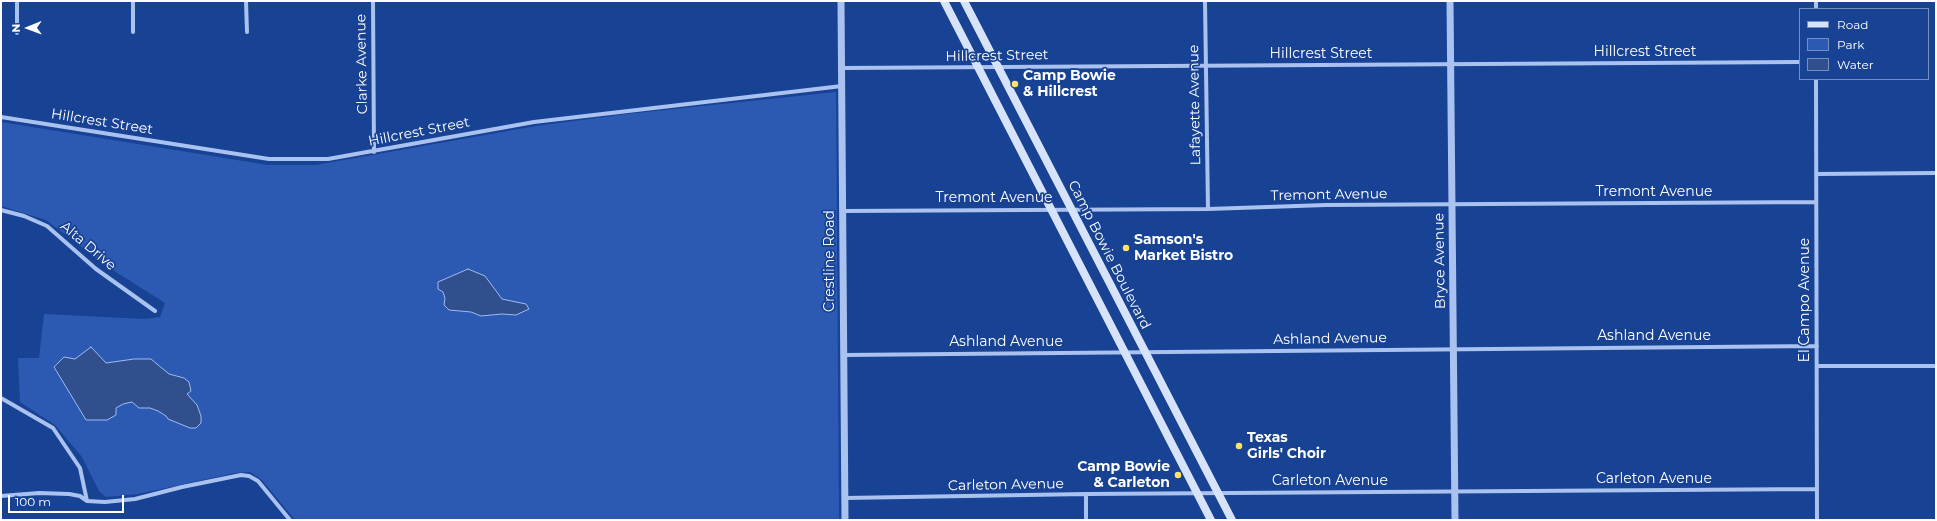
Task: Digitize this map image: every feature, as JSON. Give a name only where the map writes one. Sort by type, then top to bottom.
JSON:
[{"type":"main road","points":[[944,1],[1123,352],[1211,520]]},
{"type":"main road","name":"Camp Bowie Boulevard","points":[[964,1],[1070,209],[1232,520]]},
{"type":"street","points":[[17,1],[17,33]]},
{"type":"street","points":[[133,1],[133,32]]},
{"type":"street","points":[[246,1],[247,32]]},
{"type":"street","name":"Clarke Avenue","points":[[373,1],[374,152]]},
{"type":"street","name":"Crestline Road","points":[[842,1],[844,520]]},
{"type":"street","name":"Lafayette Avenue","points":[[1205,1],[1208,209]]},
{"type":"street","name":"Bryce Avenue","points":[[1450,1],[1455,520]]},
{"type":"street","name":"Hillcrest Street","points":[[842,68],[1799,62]]},
{"type":"street","name":"El Campo Avenue","points":[[1816,80],[1817,520]]},
{"type":"street","name":"Hillcrest Street","points":[[1,117],[269,159],[328,159],[374,152],[534,122],[842,86]]},
{"type":"street","points":[[1816,174],[1936,173]]},
{"type":"street","name":"Tremont Avenue","points":[[843,211],[1208,209],[1326,205],[1816,202]]},
{"type":"street","name":"Alta Drive","points":[[1,210],[24,216],[47,226],[96,269],[155,311]]},
{"type":"street","name":"Ashland Avenue","points":[[844,355],[1454,348],[1817,346]]},
{"type":"street","points":[[1816,366],[1936,366]]},
{"type":"street","points":[[1,398],[53,428],[80,468],[87,501]]},
{"type":"street","points":[[1,496],[39,493],[69,494],[80,496],[87,501],[105,502],[135,499],[241,475],[249,476],[258,481],[290,520]]},
{"type":"street","name":"Carleton Avenue","points":[[844,498],[1086,494],[1817,489]]},
{"type":"street","points":[[1086,494],[1086,520]]},
{"type":"green space","points":[[836,92],[839,520],[295,520],[261,479],[250,472],[235,473],[138,494],[106,497],[99,491],[82,457],[55,425],[20,402],[18,358],[39,358],[44,314],[145,319],[160,317],[165,303],[108,267],[46,220],[1,206],[1,122],[268,165],[316,165],[536,126],[627,114]]},
{"type":"water","points":[[468,269],[485,276],[502,299],[526,304],[529,309],[516,315],[502,314],[481,316],[471,312],[449,310],[444,305],[445,298],[443,292],[438,289],[438,282]]},
{"type":"water","points":[[91,347],[106,363],[134,359],[151,359],[169,374],[184,378],[189,382],[191,391],[187,394],[197,405],[201,416],[201,423],[196,428],[190,428],[168,419],[158,411],[150,408],[139,408],[132,402],[123,404],[116,408],[116,415],[107,420],[86,420],[54,367],[64,357],[75,359]]},
{"type":"place","name":"Camp Bowie & Hillcrest","points":[[1015,84]]},
{"type":"place","name":"Samson's Market Bistro","points":[[1126,248]]},
{"type":"place","name":"Texas Girls' Choir","points":[[1239,446]]},
{"type":"place","name":"Camp Bowie & Carleton","points":[[1178,475]]}]
